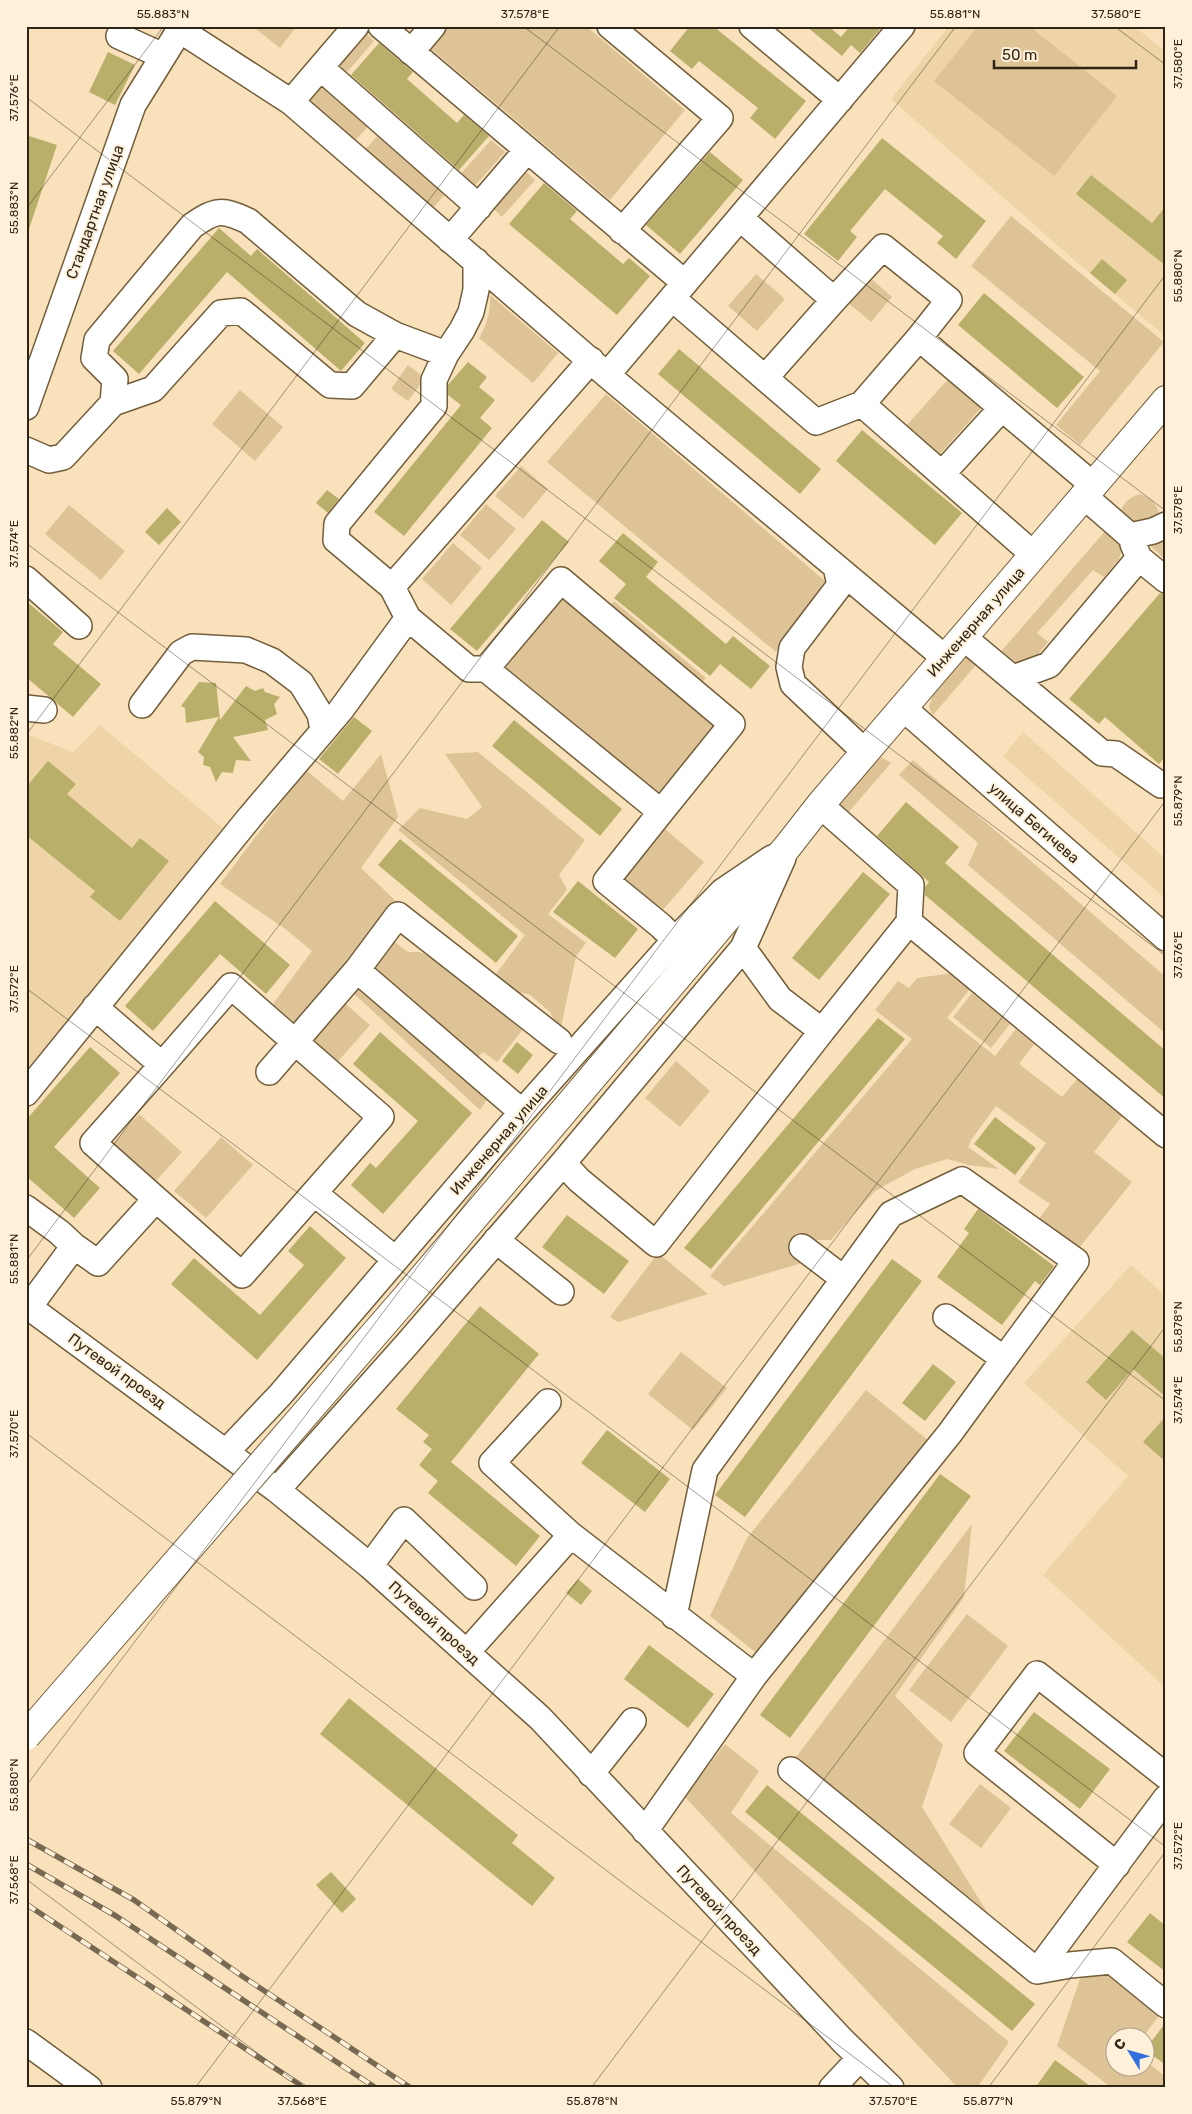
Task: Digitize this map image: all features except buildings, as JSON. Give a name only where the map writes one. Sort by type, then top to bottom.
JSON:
[{"type":"main road","name":"Инженерная улица","points":[[788,846],[820,805],[1166,400]]},
{"type":"main road","points":[[26,1736],[410,1293],[788,846]]},
{"type":"street","points":[[291,102],[356,26]]},
{"type":"street","points":[[381,26],[622,231],[678,291],[765,378],[816,422],[862,404],[949,300],[883,247],[765,378]]},
{"type":"street","points":[[411,52],[433,26]]},
{"type":"street","points":[[610,26],[720,118],[622,231]]},
{"type":"street","points":[[752,26],[840,100]]},
{"type":"street","points":[[392,587],[599,368],[678,291],[902,26]]},
{"type":"street","points":[[181,28],[291,102],[599,368],[945,658]]},
{"type":"street","name":"Стандартная улица","points":[[26,407],[133,105],[181,28]]},
{"type":"street","points":[[119,36],[163,56]]},
{"type":"street","points":[[321,68],[478,207]]},
{"type":"street","points":[[450,240],[527,150]]},
{"type":"street","points":[[113,403],[115,380],[94,358],[97,340],[192,226],[209,214],[227,212],[248,221],[357,314],[395,335],[446,354]]},
{"type":"street","points":[[740,218],[834,300]]},
{"type":"street","points":[[476,261],[476,290],[471,312],[446,354],[434,380],[434,406],[336,524],[336,540],[392,587],[408,618],[468,670],[486,669],[662,812]]},
{"type":"street","points":[[26,450],[49,460],[63,457],[113,403],[153,389],[221,313],[240,311],[330,385],[352,386],[395,335]]},
{"type":"street","points":[[919,338],[1002,408],[1088,491],[1135,547],[1166,580]]},
{"type":"street","points":[[862,404],[1034,555]]},
{"type":"street","points":[[942,474],[1002,408]]},
{"type":"street","points":[[1012,678],[1048,665],[1135,547],[1153,532],[1166,525]]},
{"type":"street","points":[[836,567],[840,585],[792,648],[789,667],[793,684],[865,752]]},
{"type":"street","points":[[26,579],[79,626]]},
{"type":"street","points":[[486,669],[561,580],[732,724],[606,881],[662,926],[675,940]]},
{"type":"street","points":[[26,1093],[323,730],[408,618]]},
{"type":"street","points":[[964,637],[1102,753],[1116,754],[1161,785],[1166,783]]},
{"type":"street","points":[[142,705],[181,653],[192,647],[246,650],[272,661],[301,683],[320,714],[323,730]]},
{"type":"street","name":"улица Бегичева","points":[[903,708],[1166,938]]},
{"type":"street","points":[[563,1164],[656,1244],[909,922],[912,886],[820,805]]},
{"type":"street","name":"Инженерная улица","points":[[227,1452],[280,1394],[522,1112],[675,940],[723,891],[788,846]]},
{"type":"street","name":"Инженерная улица","points":[[277,1490],[396,1357],[563,1164],[743,948],[788,846]]},
{"type":"street","points":[[269,1072],[357,970],[398,916],[559,1041]]},
{"type":"street","points":[[909,922],[1166,1135]]},
{"type":"street","points":[[743,948],[780,999],[822,1031]]},
{"type":"street","points":[[357,970],[522,1112]]},
{"type":"street","points":[[231,986],[295,1042],[381,1117],[242,1275],[93,1143],[231,986]]},
{"type":"street","points":[[95,1007],[162,1065]]},
{"type":"street","points":[[644,1831],[754,1676],[950,1432],[1076,1261],[962,1180],[891,1214],[705,1470],[674,1616]]},
{"type":"street","points":[[314,1193],[395,1259]]},
{"type":"street","points":[[26,1208],[98,1263],[156,1199]]},
{"type":"street","points":[[496,1240],[561,1292]]},
{"type":"street","name":"Путевой проезд","points":[[74,1246],[27,1306],[277,1490],[370,1566],[540,1718],[644,1831],[860,2058],[891,2088]]},
{"type":"street","points":[[802,1247],[844,1279]]},
{"type":"street","points":[[946,1317],[1004,1359]]},
{"type":"street","points":[[548,1402],[492,1463],[572,1535],[674,1616],[754,1676]]},
{"type":"street","points":[[370,1566],[404,1520],[474,1587]]},
{"type":"street","points":[[466,1652],[572,1535]]},
{"type":"street","points":[[1117,1865],[977,1752],[1037,1674],[1166,1776]]},
{"type":"street","points":[[591,1774],[633,1721]]},
{"type":"street","points":[[791,1770],[1037,1971],[1070,1965],[1112,1961],[1166,2004]]},
{"type":"street","points":[[1037,1971],[1166,1798]]},
{"type":"street","points":[[26,2042],[89,2088]]},
{"type":"street","points":[[832,2088],[860,2058]]},
{"type":"shaded area","points":[[252,26],[297,26],[280,48]]},
{"type":"shaded area","points":[[448,26],[586,26],[685,110],[610,200],[430,48]]},
{"type":"shaded area","points":[[949,26],[1134,26],[1166,52],[1166,337],[1081,266],[891,99]]},
{"type":"shaded area","points":[[978,26],[1029,26],[1117,96],[1054,176],[934,81]]},
{"type":"shaded area","points":[[361,28],[374,41],[342,78],[328,66]]},
{"type":"shaded area","points":[[321,77],[372,122],[353,143],[302,98]]},
{"type":"shaded area","points":[[381,132],[448,191],[430,211],[363,152]]},
{"type":"shaded area","points":[[491,140],[505,152],[472,189],[458,177]]},
{"type":"shaded area","points":[[521,167],[535,180],[502,217],[489,205]]},
{"type":"shaded area","points":[[1011,216],[1164,342],[1080,445],[1056,425],[1100,371],[971,266]]},
{"type":"shaded area","points":[[756,274],[785,299],[757,331],[728,306]]},
{"type":"shaded area","points":[[868,276],[892,297],[871,322],[846,301]]},
{"type":"shaded area","points":[[490,295],[558,353],[533,383],[479,338],[488,317]]},
{"type":"shaded area","points":[[408,365],[425,378],[408,401],[391,389]]},
{"type":"shaded area","points":[[951,376],[983,406],[939,455],[906,426]]},
{"type":"shaded area","points":[[240,390],[283,427],[255,461],[212,424]]},
{"type":"shaded area","points":[[606,394],[825,581],[776,652],[547,462]]},
{"type":"shaded area","points":[[521,466],[548,489],[523,519],[495,496]]},
{"type":"shaded area","points":[[1140,494],[1152,501],[1159,513],[1157,519],[1134,524],[1120,513],[1127,501]]},
{"type":"shaded area","points":[[486,504],[516,529],[489,560],[460,535]]},
{"type":"shaded area","points":[[69,505],[125,551],[101,580],[45,534]]},
{"type":"shaded area","points":[[1106,530],[1117,539],[1122,549],[1119,559],[1104,577],[1093,570],[1037,633],[1048,642],[1031,663],[1015,668],[998,655]]},
{"type":"shaded area","points":[[1166,541],[1166,560],[1149,545]]},
{"type":"shaded area","points":[[453,543],[482,568],[451,605],[422,579]]},
{"type":"shaded area","points":[[560,596],[717,728],[658,798],[499,668]]},
{"type":"shaded area","points":[[614,601],[706,678],[701,684],[608,608]]},
{"type":"shaded area","points":[[970,650],[981,659],[933,715],[929,707],[934,691]]},
{"type":"shaded area","points":[[100,725],[225,830],[26,1076],[26,734],[73,752]]},
{"type":"shaded area","points":[[1023,732],[1166,859],[1166,899],[1003,756]]},
{"type":"shaded area","points":[[478,752],[585,840],[559,875],[567,890],[548,914],[586,943],[576,956],[560,1032],[550,1012],[529,994],[510,992],[493,978],[525,935],[398,830],[420,808],[467,819],[482,807],[445,754]]},
{"type":"shaded area","points":[[381,754],[398,817],[361,868],[397,902],[298,1025],[273,1004],[312,951],[288,931],[220,884],[306,770],[343,801]]},
{"type":"shaded area","points":[[881,757],[891,763],[847,814],[839,801],[877,758]]},
{"type":"shaded area","points":[[913,760],[1166,977],[1166,1034],[968,865],[978,843],[899,775]]},
{"type":"shaded area","points":[[665,829],[704,862],[662,911],[623,879]]},
{"type":"shaded area","points":[[392,940],[408,952],[420,952],[461,974],[524,1028],[497,1062],[483,1052],[475,1060],[367,968]]},
{"type":"shaded area","points":[[953,973],[972,986],[947,1018],[995,1056],[1016,1029],[1036,1042],[1019,1064],[1062,1097],[1077,1079],[1123,1115],[1094,1152],[1132,1182],[1075,1253],[1035,1224],[1050,1204],[1018,1182],[1046,1143],[996,1106],[968,1147],[999,1169],[969,1165],[947,1159],[915,1169],[875,1191],[831,1240],[808,1240],[809,1261],[724,1286],[710,1276],[912,1039],[875,1010],[898,981],[909,988],[917,978]]},
{"type":"shaded area","points":[[361,981],[491,1094],[480,1110],[352,992]]},
{"type":"shaded area","points":[[972,993],[1010,1024],[991,1048],[953,1017]]},
{"type":"shaded area","points":[[340,999],[370,1025],[333,1067],[303,1041]]},
{"type":"shaded area","points":[[676,1061],[710,1091],[680,1127],[645,1098]]},
{"type":"shaded area","points":[[139,1114],[182,1152],[156,1181],[113,1144]]},
{"type":"shaded area","points":[[221,1137],[253,1165],[206,1218],[174,1191]]},
{"type":"shaded area","points":[[658,1253],[708,1294],[618,1322],[610,1317]]},
{"type":"shaded area","points":[[1131,1265],[1166,1296],[1166,1688],[1043,1575],[1128,1476],[1024,1383]]},
{"type":"shaded area","points":[[681,1352],[727,1388],[693,1430],[648,1394]]},
{"type":"shaded area","points":[[866,1390],[929,1441],[759,1655],[710,1616],[747,1538]]},
{"type":"shaded area","points":[[972,1524],[964,1597],[895,1696],[943,1745],[922,1807],[987,1912],[796,1757]]},
{"type":"shaded area","points":[[967,1614],[1008,1646],[951,1722],[909,1690]]},
{"type":"shaded area","points":[[725,1744],[759,1771],[731,1813],[1009,2042],[977,2088],[958,2088],[685,1797]]},
{"type":"shaded area","points":[[980,1784],[1011,1808],[981,1848],[949,1824]]},
{"type":"shaded area","points":[[1115,1974],[1163,2010],[1151,2026],[1104,2026],[1104,2076],[1154,2076],[1154,2067],[1166,2077],[1166,2088],[1112,2088],[1057,2046],[1081,1976]]},
{"type":"railway","points":[[26,1839],[134,1900],[242,1976],[411,2088]]},
{"type":"railway","points":[[26,1864],[116,1916],[376,2088]]},
{"type":"railway","points":[[26,1904],[305,2088]]}]
